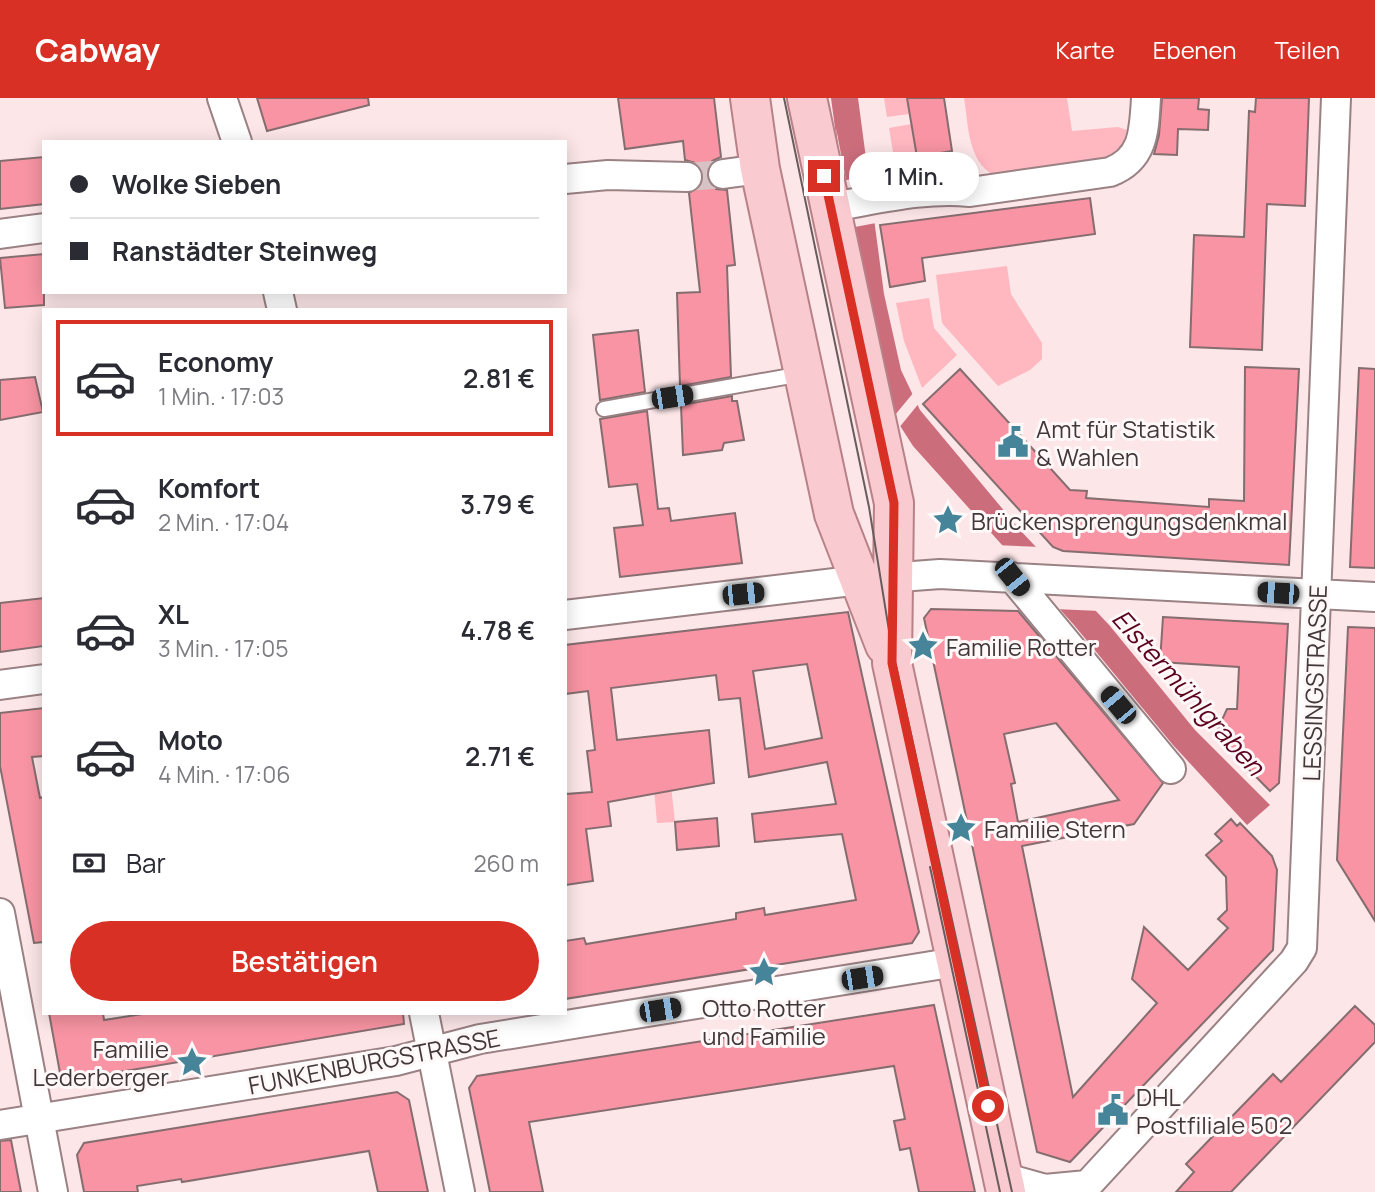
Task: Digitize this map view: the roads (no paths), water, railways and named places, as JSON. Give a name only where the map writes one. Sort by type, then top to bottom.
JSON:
[{"type":"main road","points":[[750,98],[760,169],[834,514],[875,579],[1004,1184]]},
{"type":"main road","points":[[807,98],[836,206],[894,503],[875,579]]},
{"type":"street","points":[[222,98],[236,140]]},
{"type":"street","points":[[836,206],[1110,172],[1125,166],[1140,149],[1146,98]]},
{"type":"street","name":"LESSINGSTRASSE","points":[[1004,1184],[1045,1189],[1084,1188],[1294,961],[1302,948],[1336,98]]},
{"type":"street","points":[[723,174],[760,169]]},
{"type":"street","points":[[567,179],[608,175],[687,177]]},
{"type":"street","points":[[0,234],[42,229]]},
{"type":"street","points":[[567,615],[940,574],[1375,597]]},
{"type":"street","points":[[1018,577],[1171,769]]},
{"type":"street","points":[[0,685],[42,679]]},
{"type":"street","points":[[0,913],[53,1192]]},
{"type":"street","name":"FUNKENBURGSTRASSE","points":[[0,1125],[396,1062],[480,1039],[956,962]]},
{"type":"street","points":[[424,1015],[460,1192]]},
{"type":"lane","points":[[604,409],[804,374]]},
{"type":"tunnel","points":[[687,177],[723,174]]},
{"type":"tram line","points":[[784,98],[869,507],[891,643],[1012,1192]]},
{"type":"tram line","points":[[930,867],[1000,1192]]},
{"type":"place","name":"Amt für Statistik & Wahlen","points":[[1013,442]]},
{"type":"place","name":"Brückensprengungsdenkmal","points":[[948,520]]},
{"type":"place","name":"Familie Rotter","points":[[923,646]]},
{"type":"place","name":"Familie Stern","points":[[961,828]]},
{"type":"place","name":"Otto Rotter und Familie","points":[[764,972]]},
{"type":"place","name":"Familie Lederberger","points":[[192,1062]]},
{"type":"place","name":"DHL Postfiliale 502","points":[[1113,1110]]},
{"type":"water label","name":"Elstermühlgraben","points":[[1189,692]]}]
